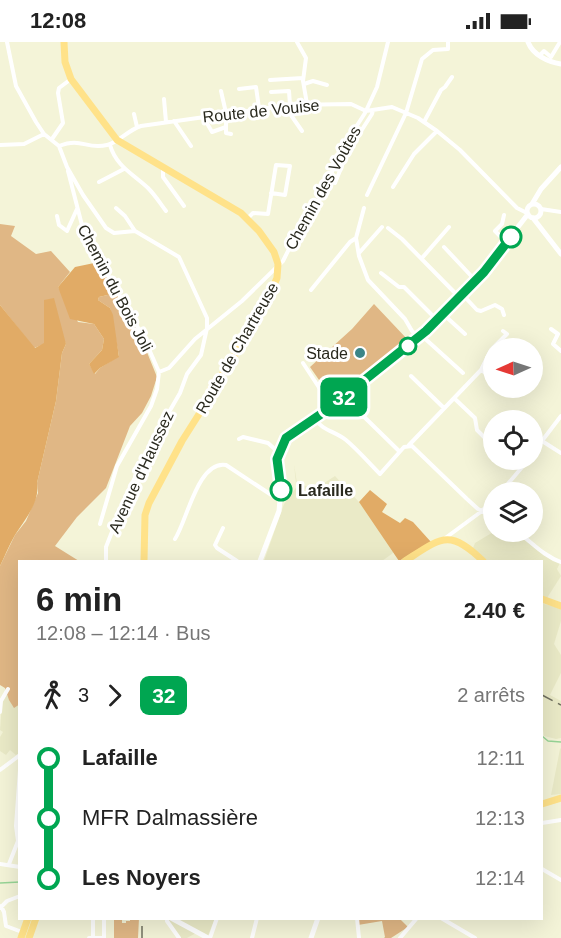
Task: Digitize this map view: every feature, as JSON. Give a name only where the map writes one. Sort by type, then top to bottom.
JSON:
[{"type":"main road","name":"Route de Chartreuse","points":[[64,42],[65,62],[72,79],[117,140],[248,218],[269,246],[278,264],[277,278],[267,301],[225,371],[212,386],[204,406],[149,502],[145,515],[144,560]]},
{"type":"main road","points":[[406,560],[432,543],[444,540],[461,542],[482,560]]},
{"type":"main road","points":[[543,599],[561,606]]},
{"type":"main road","points":[[543,801],[553,796],[561,797]]},
{"type":"main road","points":[[28,936],[33,920]]},
{"type":"street","points":[[7,42],[16,86],[44,134],[59,146],[67,167],[83,195],[106,228],[114,233],[135,231]]},
{"type":"street","points":[[297,42],[306,58],[303,84],[307,104]]},
{"type":"street","name":"Chemin des Voûtes","points":[[159,372],[169,368],[207,328],[283,261],[305,217],[317,204],[326,189],[339,155],[366,111],[377,87],[388,42]]},
{"type":"street","points":[[367,195],[406,113],[422,59],[432,50],[448,49],[448,42]]},
{"type":"street","points":[[528,42],[530,47],[551,57],[560,42]]},
{"type":"street","points":[[542,53],[548,61],[561,64]]},
{"type":"street","points":[[424,122],[441,90],[452,77]]},
{"type":"street","points":[[270,80],[303,78]]},
{"type":"street","points":[[52,139],[63,123],[59,88],[72,79]]},
{"type":"street","points":[[303,84],[313,81],[327,86]]},
{"type":"street","points":[[239,89],[256,87],[259,108]]},
{"type":"street","points":[[221,91],[226,113],[226,133],[231,134]]},
{"type":"street","points":[[271,92],[289,91],[288,106],[302,131]]},
{"type":"street","points":[[164,99],[166,122]]},
{"type":"street","name":"Route de Vouise","points":[[110,145],[138,127],[259,108],[307,104],[351,104],[366,111],[387,107],[406,113],[436,131],[460,150],[515,206],[533,212],[561,212]]},
{"type":"street","points":[[335,183],[346,153],[373,110]]},
{"type":"street","points":[[134,114],[138,127]]},
{"type":"street","points":[[174,121],[191,146]]},
{"type":"street","points":[[208,125],[212,132],[226,127]]},
{"type":"street","points":[[393,187],[414,154],[436,131]]},
{"type":"street","points":[[0,145],[24,144],[44,134]]},
{"type":"street","points":[[59,146],[71,141],[93,147],[110,145],[124,169],[146,187],[166,211]]},
{"type":"street","points":[[248,218],[253,213],[268,214],[271,193],[276,165],[290,166],[285,195],[271,193]]},
{"type":"street","name":"Chemin du Bois Joli","points":[[67,167],[84,233],[145,340],[159,372]]},
{"type":"street","points":[[164,167],[163,177],[184,206]]},
{"type":"street","points":[[260,560],[276,520],[281,499],[278,452],[289,435],[347,395],[437,320],[476,281],[517,228],[533,212],[542,189],[561,167]]},
{"type":"street","points":[[99,182],[124,169]]},
{"type":"street","points":[[116,208],[135,231],[181,259],[207,318],[207,328]]},
{"type":"street","points":[[364,208],[356,238],[358,254],[370,284],[405,319],[412,331],[463,373]]},
{"type":"street","points":[[57,216],[59,225],[67,231],[77,209]]},
{"type":"street","points":[[533,212],[561,254]]},
{"type":"street","points":[[504,215],[502,224],[495,231],[507,243]]},
{"type":"street","points":[[358,254],[382,227]]},
{"type":"street","points":[[422,258],[449,227]]},
{"type":"street","points":[[388,228],[477,310],[481,311],[495,305],[502,309],[504,315]]},
{"type":"street","points":[[311,290],[350,242],[356,238]]},
{"type":"street","points":[[444,247],[476,281]]},
{"type":"street","points":[[381,273],[399,287],[404,287],[437,320]]},
{"type":"street","points":[[443,314],[465,334]]},
{"type":"street","name":"Avenue d'Haussez","points":[[106,560],[106,547],[126,496],[187,374],[201,355],[207,328]]},
{"type":"street","points":[[551,329],[558,334],[553,344],[561,351]]},
{"type":"street","points":[[315,419],[326,430],[347,441],[380,474],[399,451],[409,445],[434,421],[473,376],[481,370],[491,350],[507,334],[504,331]]},
{"type":"street","points":[[303,363],[334,405]]},
{"type":"street","points":[[100,524],[117,465],[151,406],[157,389],[159,372]]},
{"type":"street","points":[[411,376],[444,408]]},
{"type":"street","points":[[347,395],[353,405],[399,451]]},
{"type":"street","points":[[454,399],[475,418],[477,430],[483,435]]},
{"type":"street","points":[[543,440],[561,416]]},
{"type":"street","points":[[239,439],[243,437],[268,443],[278,452]]},
{"type":"street","points":[[543,442],[561,453]]},
{"type":"street","points":[[409,445],[416,448],[482,511],[444,537],[444,540]]},
{"type":"street","points":[[175,539],[182,529],[186,513],[202,479],[214,467],[221,464],[230,467],[276,498],[281,499]]},
{"type":"street","points":[[223,528],[215,545],[235,560]]},
{"type":"street","points":[[532,542],[543,553],[561,562]]},
{"type":"street","points":[[0,712],[1,701],[8,688]]},
{"type":"street","points":[[0,770],[18,756]]},
{"type":"street","points":[[9,864],[18,841],[16,813],[18,792]]},
{"type":"street","points":[[543,823],[561,820]]},
{"type":"street","points":[[0,864],[18,866]]},
{"type":"street","points":[[543,869],[561,880]]},
{"type":"street","points":[[18,897],[1,905],[4,917],[7,927],[28,936]]},
{"type":"street","points":[[93,920],[91,938],[104,938],[104,920]]},
{"type":"street","points":[[170,920],[179,938]]},
{"type":"street","points":[[171,920],[209,938],[216,920]]},
{"type":"street","points":[[252,938],[256,920]]},
{"type":"street","points":[[311,938],[317,920]]},
{"type":"street","points":[[357,920],[359,938]]},
{"type":"street","points":[[400,938],[415,920]]},
{"type":"street","points":[[444,920],[475,938]]},
{"type":"shaded area","points":[[0,224],[15,226],[11,236],[36,254],[51,251],[70,272],[58,287],[78,322],[94,324],[104,339],[102,350],[89,364],[95,374],[119,356],[110,308],[98,300],[99,297],[116,293],[140,335],[157,377],[142,413],[130,426],[106,488],[77,517],[55,546],[77,560],[18,560],[18,705],[14,708],[5,688],[0,685],[0,566],[15,535],[26,521],[38,493],[37,483],[56,401],[62,353],[66,344],[44,301],[44,344],[34,348],[0,305]]},
{"type":"shaded area","points":[[99,262],[116,293],[99,297],[98,300],[110,308],[113,315],[119,357],[94,374],[89,364],[102,350],[104,339],[94,324],[70,319],[58,287],[75,267]]},
{"type":"shaded area","points":[[54,298],[66,344],[62,353],[56,401],[34,504],[0,566],[0,305],[35,348],[44,343],[44,300]]},
{"type":"shaded area","name":"Stade","points":[[374,304],[408,340],[379,366],[333,400],[310,367],[352,329]]},
{"type":"shaded area","points":[[294,464],[297,483],[315,489],[335,476],[359,502],[365,504],[395,549],[393,553],[383,560],[264,560],[284,504],[298,485],[296,484]]},
{"type":"shaded area","points":[[370,490],[387,504],[382,512],[400,523],[405,518],[413,522],[431,542],[398,560],[359,502]]},
{"type":"shaded area","points":[[483,538],[483,542],[528,542],[550,559],[560,563],[557,569],[561,576],[547,598],[543,596],[543,560],[484,560],[473,548],[475,543]]},
{"type":"shaded area","points":[[543,602],[561,608],[561,621],[554,644],[561,655],[561,673],[550,695],[561,701],[561,738],[544,736]]},
{"type":"shaded area","points":[[18,685],[18,754],[16,755],[10,750],[6,755],[0,751],[0,737],[3,732],[0,730],[2,702],[8,692]]},
{"type":"shaded area","points":[[560,749],[561,794],[551,795]]},
{"type":"shaded area","points":[[114,920],[122,920],[122,923],[126,923],[130,920],[139,920],[138,938],[114,938]]},
{"type":"shaded area","points":[[167,920],[214,920],[207,938],[196,933],[187,938],[180,938]]},
{"type":"shaded area","points":[[359,920],[401,920],[408,927],[391,938],[384,938],[382,921],[358,925]]},
{"type":"waterway","points":[[543,737],[548,741],[561,742]]},
{"type":"waterway","points":[[0,883],[18,882]]},
{"type":"railway","points":[[543,696],[561,705]]},
{"type":"railway","points":[[142,920],[142,938]]},
{"type":"bus line","name":"32","points":[[281,490],[277,459],[278,452],[286,438],[375,374],[426,331],[484,272],[511,237]]},
{"type":"place","name":"Stade","points":[[360,353]]},
{"type":"place","name":"Lafaille","points":[[281,490]]}]
